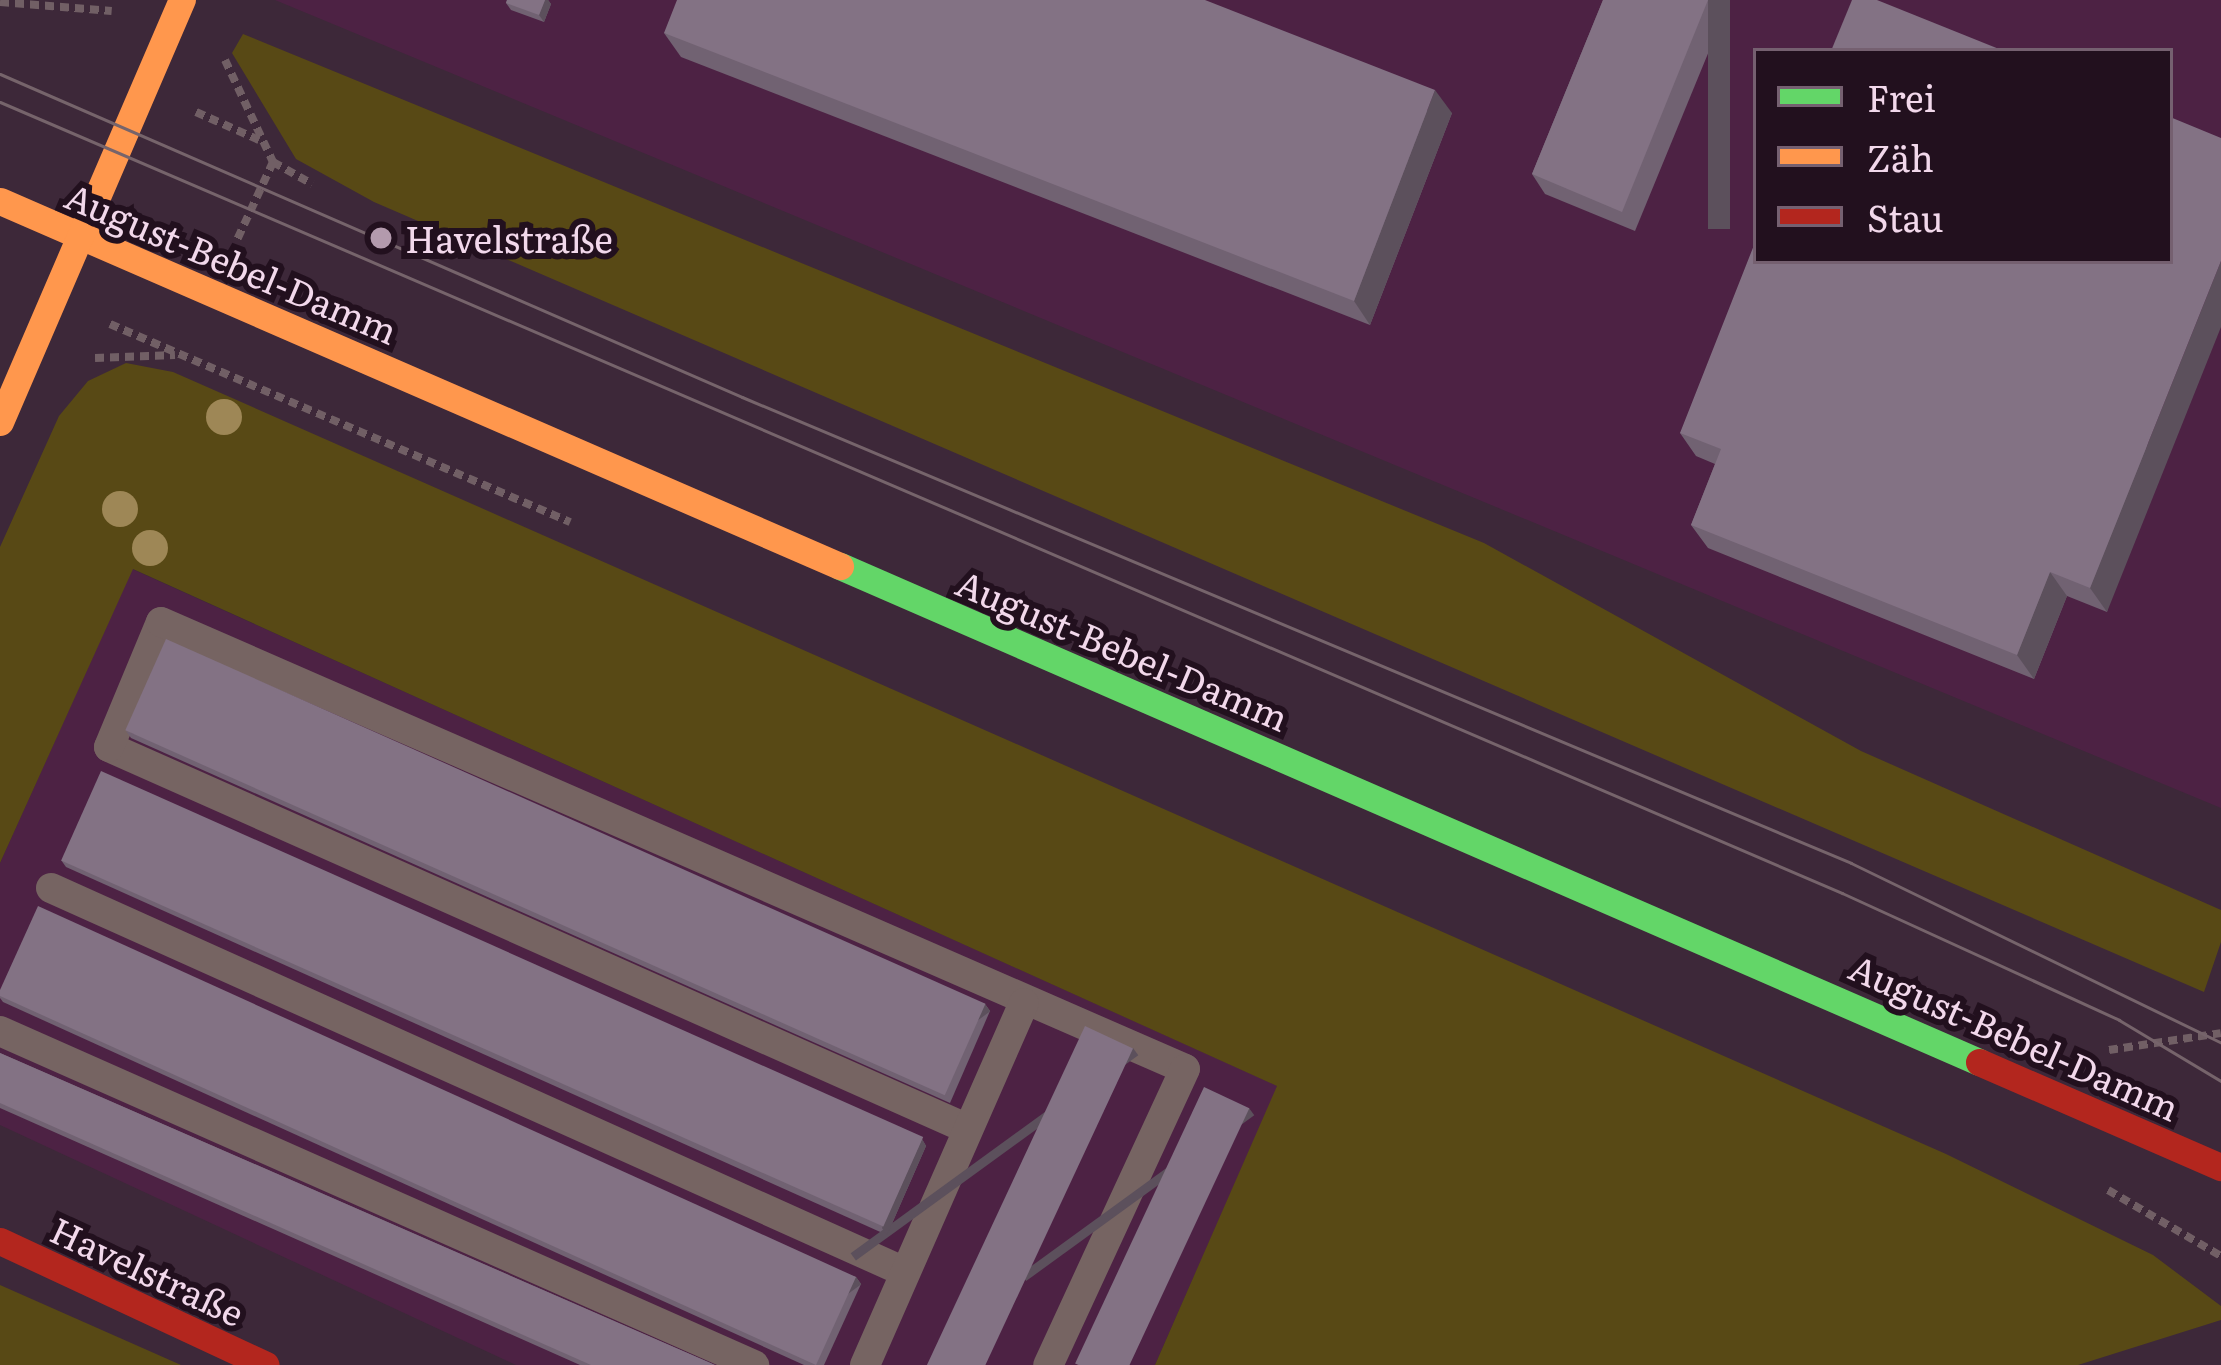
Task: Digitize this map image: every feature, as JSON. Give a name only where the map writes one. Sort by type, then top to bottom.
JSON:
[{"type":"main road","points":[[0,422],[182,0]]},
{"type":"main road","name":"August-Bebel-Damm","points":[[0,201],[2220,1167]]},
{"type":"main road","name":"Havelstraße","points":[[0,1241],[266,1365]]},
{"type":"lane","points":[[968,1129],[109,747],[161,622],[1024,1003],[1185,1069],[1048,1365]]},
{"type":"lane","points":[[51,888],[905,1272]]},
{"type":"lane","points":[[865,1365],[1024,1003]]},
{"type":"lane","points":[[0,1031],[754,1365]]},
{"type":"path","points":[[0,2],[57,12],[127,10],[170,28]]},
{"type":"path","points":[[217,42],[273,162],[312,184]]},
{"type":"path","points":[[239,236],[273,162]]},
{"type":"path","points":[[90,360],[108,352],[184,356]]},
{"type":"path","name":"August-Bebel-Damm","points":[[2135,1047],[2221,1033]]},
{"type":"shaded area","points":[[275,0],[2221,0],[2221,808]]},
{"type":"shaded area","points":[[243,34],[1484,543],[1861,751],[2221,910],[2221,942],[2204,992],[374,202],[296,159],[232,53]]},
{"type":"shaded area","points":[[126,363],[173,372],[1946,1154],[2153,1255],[2221,1306],[2221,1320],[2078,1365],[1155,1365],[1277,1086],[133,569],[0,863],[0,547],[59,416],[88,381]]},
{"type":"shaded area","points":[[132,569],[1278,1086],[1155,1365],[516,1365],[0,1125],[0,863]]},
{"type":"shaded area","points":[[0,1285],[181,1365],[0,1365]]},
{"type":"building","points":[[507,0],[545,0],[539,15]]},
{"type":"building","points":[[677,0],[1205,0],[1435,90],[1354,301],[664,33]]},
{"type":"building","points":[[1603,0],[1708,0],[1622,212],[1532,174]]},
{"type":"building","points":[[1852,0],[1877,0],[1997,48],[1832,48]]},
{"type":"building","points":[[2173,118],[2221,138],[2221,261],[2090,588],[2050,572],[2017,655],[1691,525],[1721,449],[1680,433],[1753,248],[1753,264],[2173,264]]},
{"type":"building","points":[[166,639],[985,1004],[945,1095],[125,730]]},
{"type":"building","points":[[101,771],[923,1137],[883,1227],[61,861]]},
{"type":"building","points":[[38,906],[856,1277],[816,1365],[0,996]]},
{"type":"building","points":[[1085,1026],[1133,1048],[985,1365],[927,1365]]},
{"type":"building","points":[[0,1053],[715,1365],[591,1365],[0,1103]]},
{"type":"building","points":[[1204,1087],[1249,1108],[1130,1365],[1075,1363]]},
{"type":"tram line","points":[[0,74],[742,397],[1851,863],[2221,1043]]},
{"type":"tram line","points":[[0,102],[1842,893],[2119,1020],[2221,1081]]},
{"type":"traffic: fast","points":[[840,566],[1979,1062]]},
{"type":"traffic: slow","points":[[0,422],[182,0]]},
{"type":"traffic: slow","points":[[0,201],[840,566]]},
{"type":"traffic: jam","points":[[1979,1062],[2221,1167]]},
{"type":"traffic: jam","points":[[0,1241],[266,1365]]},
{"type":"place","name":"Havelstraße","points":[[381,238]]}]
